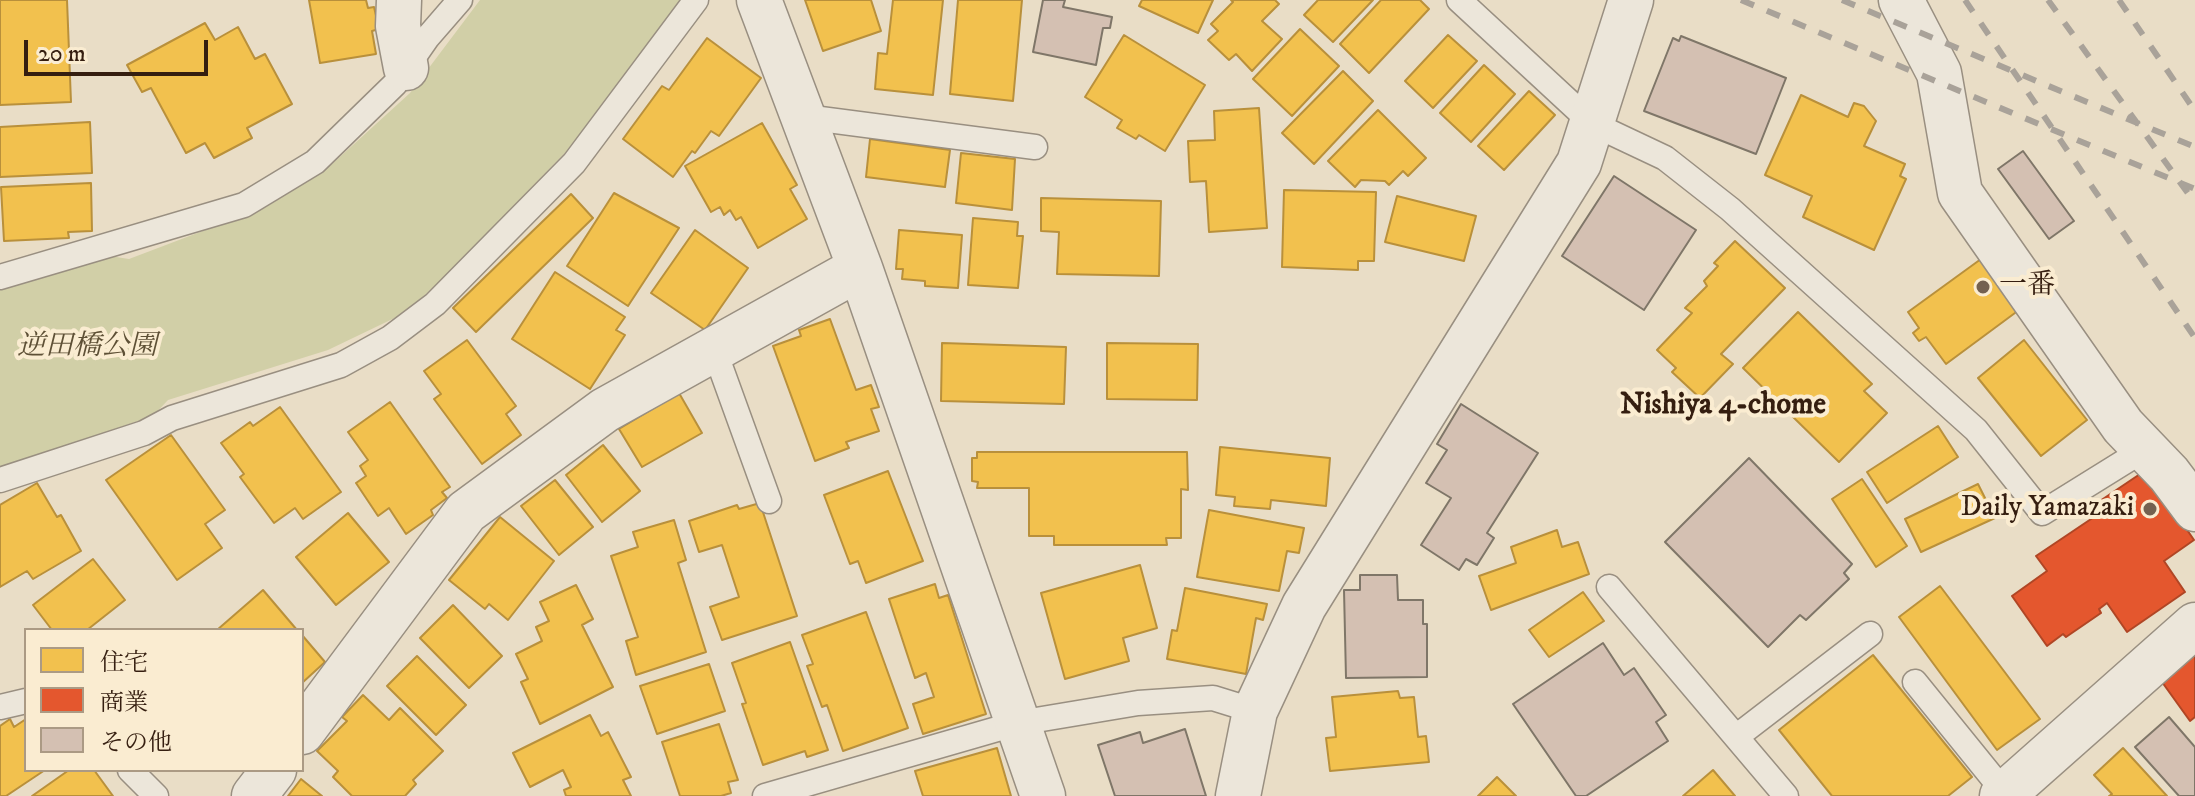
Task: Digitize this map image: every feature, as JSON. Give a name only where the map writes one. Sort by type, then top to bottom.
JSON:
[{"type":"street","points":[[399,0],[398,26],[406,68]]},
{"type":"street","points":[[759,0],[860,268],[1043,796]]},
{"type":"street","points":[[1238,796],[1255,711],[1304,606],[1579,163],[1631,0]]},
{"type":"street","points":[[1901,0],[1939,73],[1960,193],[2123,426],[2169,474],[2195,509]]},
{"type":"street","points":[[304,729],[466,512],[605,410],[860,268]]},
{"type":"street","points":[[2004,794],[2195,625]]},
{"type":"street","points":[[254,796],[272,772]]},
{"type":"lane","points":[[0,277],[244,205],[315,162],[395,84],[460,0]]},
{"type":"lane","points":[[0,480],[144,433],[172,418],[341,365],[390,338],[435,304],[574,163],[696,0]]},
{"type":"lane","points":[[1459,0],[1593,124],[1665,158],[1730,209],[1976,430],[2042,513],[2145,449]]},
{"type":"lane","points":[[805,117],[1035,147]]},
{"type":"lane","points":[[714,349],[769,501]]},
{"type":"lane","points":[[1609,587],[1786,796]]},
{"type":"lane","points":[[1736,737],[1870,634]]},
{"type":"lane","points":[[1915,682],[2004,794]]},
{"type":"lane","points":[[765,796],[1018,723],[1138,703],[1213,698],[1255,711]]},
{"type":"lane","points":[[0,707],[24,701]]},
{"type":"lane","points":[[132,772],[156,796]]},
{"type":"green space","name":"逆田橋公園","points":[[480,0],[688,0],[564,154],[405,313],[328,350],[168,400],[153,416],[0,468],[0,284],[103,255],[129,259],[266,207],[331,165],[410,93]]},
{"type":"building: 住宅","points":[[0,0],[67,0],[71,102],[0,105]]},
{"type":"building: 住宅","points":[[309,0],[366,0],[368,8],[374,7],[379,29],[372,31],[376,54],[320,63]]},
{"type":"building: 住宅","points":[[805,0],[871,0],[881,31],[823,51]]},
{"type":"building: 住宅","points":[[893,0],[943,0],[933,95],[875,89],[878,53],[887,54]]},
{"type":"building: 住宅","points":[[958,0],[1022,0],[1013,101],[950,94]]},
{"type":"building: 住宅","points":[[1142,0],[1213,0],[1198,33],[1139,6]]},
{"type":"building: 住宅","points":[[1231,0],[1275,0],[1279,4],[1262,21],[1282,39],[1252,71],[1236,54],[1229,60],[1208,40],[1218,31],[1211,24],[1233,2]]},
{"type":"building: 住宅","points":[[1318,0],[1373,0],[1333,42],[1304,15]]},
{"type":"building: 住宅","points":[[1381,0],[1420,0],[1429,9],[1369,73],[1340,44]]},
{"type":"building: 住宅","points":[[205,23],[215,40],[238,27],[255,59],[265,54],[292,104],[247,128],[252,138],[214,158],[205,143],[186,153],[151,88],[142,92],[127,65]]},
{"type":"building: 住宅","points":[[1300,29],[1339,66],[1292,116],[1253,79]]},
{"type":"building: 住宅","points":[[1124,35],[1205,85],[1165,151],[1139,135],[1136,139],[1117,128],[1122,120],[1085,97]]},
{"type":"building: 住宅","points":[[1448,35],[1477,61],[1433,108],[1405,81]]},
{"type":"building: 住宅","points":[[707,38],[761,78],[719,136],[711,131],[673,177],[623,139],[662,86],[669,90]]},
{"type":"building: 住宅","points":[[1484,65],[1515,94],[1471,142],[1440,113]]},
{"type":"building: 住宅","points":[[1343,71],[1373,101],[1314,164],[1282,133]]},
{"type":"building: 住宅","points":[[1529,91],[1555,115],[1504,170],[1478,146]]},
{"type":"building: 住宅","points":[[1801,95],[1848,117],[1854,103],[1864,106],[1876,121],[1864,146],[1905,164],[1900,176],[1906,179],[1874,250],[1803,217],[1812,196],[1765,175]]},
{"type":"building: 住宅","points":[[1259,108],[1267,228],[1209,232],[1206,181],[1190,182],[1188,141],[1215,140],[1214,111]]},
{"type":"building: 住宅","points":[[1378,110],[1426,158],[1408,176],[1403,171],[1389,185],[1385,181],[1361,180],[1355,187],[1328,161]]},
{"type":"building: 住宅","points":[[90,122],[92,173],[0,177],[0,127]]},
{"type":"building: 住宅","points":[[762,123],[797,185],[790,189],[807,219],[758,248],[741,217],[736,220],[730,210],[724,215],[720,207],[711,212],[685,166]]},
{"type":"building: 住宅","points":[[870,139],[950,150],[945,187],[866,177]]},
{"type":"building: 住宅","points":[[961,153],[1015,159],[1012,210],[956,203]]},
{"type":"building: 住宅","points":[[91,183],[92,231],[68,232],[69,238],[4,241],[1,187]]},
{"type":"building: 住宅","points":[[1284,190],[1376,192],[1374,261],[1358,261],[1358,270],[1282,267]]},
{"type":"building: 住宅","points":[[614,193],[679,228],[628,306],[567,266]]},
{"type":"building: 住宅","points":[[571,194],[593,218],[476,332],[453,308]]},
{"type":"building: 住宅","points":[[1397,196],[1476,216],[1464,261],[1385,242]]},
{"type":"building: 住宅","points":[[1041,198],[1161,201],[1159,276],[1057,274],[1059,232],[1041,231]]},
{"type":"building: 住宅","points":[[973,218],[1018,222],[1017,236],[1023,236],[1018,288],[968,285]]},
{"type":"building: 住宅","points":[[695,230],[748,268],[705,330],[651,293]]},
{"type":"building: 住宅","points":[[899,230],[962,235],[958,288],[925,286],[925,281],[902,279],[903,269],[896,269]]},
{"type":"building: 住宅","points":[[1735,241],[1785,288],[1721,354],[1733,364],[1700,398],[1672,372],[1676,368],[1657,350],[1692,313],[1685,308],[1707,286],[1704,281],[1718,266],[1714,263]]},
{"type":"building: 住宅","points":[[1981,259],[2019,310],[1946,364],[1926,337],[1919,341],[1913,333],[1919,328],[1908,312]]},
{"type":"building: 住宅","points":[[555,272],[625,317],[616,330],[625,335],[590,389],[512,339]]},
{"type":"building: 住宅","points":[[1798,312],[1872,384],[1864,391],[1887,413],[1839,462],[1743,368]]},
{"type":"building: 住宅","points":[[830,319],[856,390],[871,385],[879,407],[871,409],[879,431],[846,442],[849,448],[815,461],[773,346],[801,336],[799,330]]},
{"type":"building: 住宅","points":[[467,340],[516,406],[506,414],[521,435],[482,464],[434,399],[441,394],[424,371]]},
{"type":"building: 住宅","points":[[2024,340],[2087,420],[2041,456],[1978,378]]},
{"type":"building: 住宅","points":[[942,343],[1066,347],[1064,404],[941,401]]},
{"type":"building: 住宅","points":[[1107,343],[1198,344],[1197,400],[1107,399]]},
{"type":"building: 住宅","points":[[679,393],[702,433],[642,467],[619,429]]},
{"type":"building: 住宅","points":[[390,402],[450,487],[442,492],[447,498],[431,510],[433,515],[406,534],[389,508],[378,516],[356,483],[366,476],[360,466],[368,460],[348,432]]},
{"type":"building: 住宅","points":[[280,407],[341,492],[303,519],[295,508],[274,523],[240,477],[244,474],[221,443],[250,422],[253,426]]},
{"type":"building: 住宅","points":[[1938,426],[1958,457],[1887,503],[1867,472]]},
{"type":"building: 住宅","points":[[171,435],[225,510],[205,524],[222,548],[177,580],[106,480]]},
{"type":"building: 住宅","points":[[603,445],[640,491],[602,522],[566,475]]},
{"type":"building: 住宅","points":[[1220,447],[1330,458],[1326,506],[1271,500],[1270,509],[1234,506],[1235,497],[1216,495]]},
{"type":"building: 住宅","points":[[977,452],[1187,452],[1188,490],[1181,489],[1181,538],[1166,538],[1167,545],[1054,545],[1054,536],[1029,536],[1029,488],[977,488],[978,482],[972,481],[972,458],[977,458]]},
{"type":"building: 住宅","points":[[888,471],[923,561],[866,583],[858,561],[850,564],[824,495]]},
{"type":"building: 住宅","points":[[1862,479],[1907,546],[1876,567],[1832,499]]},
{"type":"building: 住宅","points":[[555,480],[593,527],[559,555],[521,506]]},
{"type":"building: 住宅","points":[[37,483],[57,517],[61,515],[81,551],[33,579],[27,571],[0,587],[0,505]]},
{"type":"building: 住宅","points":[[1978,484],[1995,518],[1921,552],[1905,519]]},
{"type":"building: 住宅","points":[[760,503],[797,616],[722,640],[710,607],[739,597],[722,545],[699,552],[689,521],[737,505],[739,509]]},
{"type":"building: 住宅","points":[[1209,510],[1304,528],[1299,553],[1287,551],[1279,591],[1197,577]]},
{"type":"building: 住宅","points":[[348,513],[389,562],[336,605],[296,557]]},
{"type":"building: 住宅","points":[[500,517],[554,561],[508,620],[489,604],[485,609],[449,580]]},
{"type":"building: 住宅","points":[[674,520],[686,560],[678,563],[706,652],[636,675],[626,641],[638,637],[611,556],[638,547],[633,532]]},
{"type":"building: 住宅","points":[[1557,530],[1562,547],[1578,542],[1589,574],[1491,610],[1479,576],[1516,563],[1511,547]]},
{"type":"building: 住宅","points":[[93,559],[125,600],[90,628],[50,628],[33,605]]},
{"type":"building: 住宅","points":[[1140,565],[1157,628],[1123,638],[1129,661],[1065,679],[1041,593]]},
{"type":"building: 住宅","points":[[935,584],[939,598],[948,595],[986,714],[923,734],[913,704],[934,697],[926,673],[915,678],[889,599]]},
{"type":"building: 住宅","points":[[576,585],[593,619],[582,625],[613,687],[540,724],[521,682],[528,679],[516,654],[542,641],[536,627],[549,621],[540,602]]},
{"type":"building: 住宅","points":[[1940,586],[2040,719],[1997,750],[1899,617]]},
{"type":"building: 住宅","points":[[1185,588],[1267,604],[1263,620],[1256,618],[1246,674],[1167,659],[1172,630],[1177,631]]},
{"type":"building: 住宅","points":[[263,590],[295,628],[219,628]]},
{"type":"building: 住宅","points":[[1583,592],[1604,621],[1549,657],[1529,630]]},
{"type":"building: 住宅","points":[[453,605],[502,656],[469,688],[420,638]]},
{"type":"building: 住宅","points":[[866,612],[908,728],[843,751],[827,705],[822,707],[807,666],[813,664],[802,635]]},
{"type":"building: 住宅","points":[[304,637],[325,662],[304,681]]},
{"type":"building: 住宅","points":[[790,642],[828,750],[807,757],[805,751],[763,765],[732,663]]},
{"type":"building: 住宅","points":[[1873,655],[1972,777],[1948,796],[1832,796],[1779,730]]},
{"type":"building: 住宅","points":[[417,656],[466,705],[436,735],[387,686]]},
{"type":"building: 住宅","points":[[709,664],[725,711],[657,734],[640,686]]},
{"type":"building: 住宅","points":[[1398,691],[1400,698],[1414,697],[1418,737],[1426,736],[1429,762],[1330,771],[1326,738],[1336,737],[1332,697]]},
{"type":"building: 住宅","points":[[363,695],[389,720],[400,708],[443,751],[413,780],[416,784],[405,796],[352,796],[333,777],[338,771],[317,751],[347,721],[342,717]]},
{"type":"building: 住宅","points":[[590,715],[601,736],[608,732],[631,777],[623,780],[631,796],[566,796],[564,790],[571,787],[563,770],[530,787],[513,753]]},
{"type":"building: 住宅","points":[[10,719],[14,727],[24,720],[24,772],[42,772],[6,796],[0,796],[0,726]]},
{"type":"building: 住宅","points":[[719,724],[738,780],[728,782],[731,793],[721,796],[680,796],[662,742]]},
{"type":"building: 住宅","points":[[997,748],[1011,796],[923,796],[915,771]]},
{"type":"building: 住宅","points":[[2123,748],[2167,796],[2109,796],[2112,794],[2094,775]]},
{"type":"building: 住宅","points":[[1713,770],[1735,796],[1683,796]]},
{"type":"building: 住宅","points":[[66,772],[95,772],[113,796],[32,796]]},
{"type":"building: 住宅","points":[[1497,777],[1516,796],[1478,796]]},
{"type":"building: 住宅","points":[[301,779],[322,796],[288,796]]},
{"type":"building: 商業","points":[[2146,470],[2194,540],[2164,561],[2185,592],[2127,632],[2107,603],[2099,609],[2101,613],[2047,646],[2012,596],[2047,571],[2036,556],[2097,515],[2091,507]]},
{"type":"building: 商業","points":[[2195,649],[2195,717],[2190,721],[2162,682]]},
{"type":"building: その他","points":[[1043,0],[1065,0],[1063,7],[1112,17],[1110,28],[1103,28],[1096,65],[1033,52]]},
{"type":"building: その他","points":[[1681,36],[1786,78],[1756,154],[1644,111],[1673,38],[1679,41]]},
{"type":"building: その他","points":[[2023,151],[2074,221],[2049,239],[1998,169]]},
{"type":"building: その他","points":[[1614,176],[1696,230],[1644,310],[1562,256]]},
{"type":"building: その他","points":[[1461,404],[1538,453],[1487,533],[1494,538],[1477,565],[1466,559],[1459,570],[1421,545],[1451,498],[1426,483],[1447,450],[1437,444]]},
{"type":"building: その他","points":[[1749,458],[1852,564],[1844,573],[1849,579],[1806,620],[1800,615],[1768,647],[1665,542]]},
{"type":"building: その他","points":[[1360,575],[1397,575],[1398,600],[1423,600],[1423,624],[1427,624],[1427,677],[1346,678],[1344,590],[1360,590]]},
{"type":"building: その他","points":[[1603,643],[1624,675],[1634,668],[1666,715],[1656,722],[1668,741],[1586,796],[1576,796],[1513,704]]},
{"type":"building: その他","points":[[2169,717],[2195,747],[2195,796],[2179,796],[2135,747]]},
{"type":"building: その他","points":[[1185,729],[1206,796],[1115,796],[1098,745],[1140,732],[1143,743]]},
{"type":"railway","points":[[1741,0],[2195,189]]},
{"type":"railway","points":[[1842,0],[2195,147]]},
{"type":"railway","points":[[1965,0],[2195,338]]},
{"type":"railway","points":[[2048,0],[2195,203]]},
{"type":"railway","points":[[2119,0],[2195,111]]},
{"type":"place","name":"一番","points":[[1983,287]]},
{"type":"place","name":"Daily Yamazaki","points":[[2150,509]]},
{"type":"district","name":"Nishiya 4-chome","points":[[1723,407]]}]
